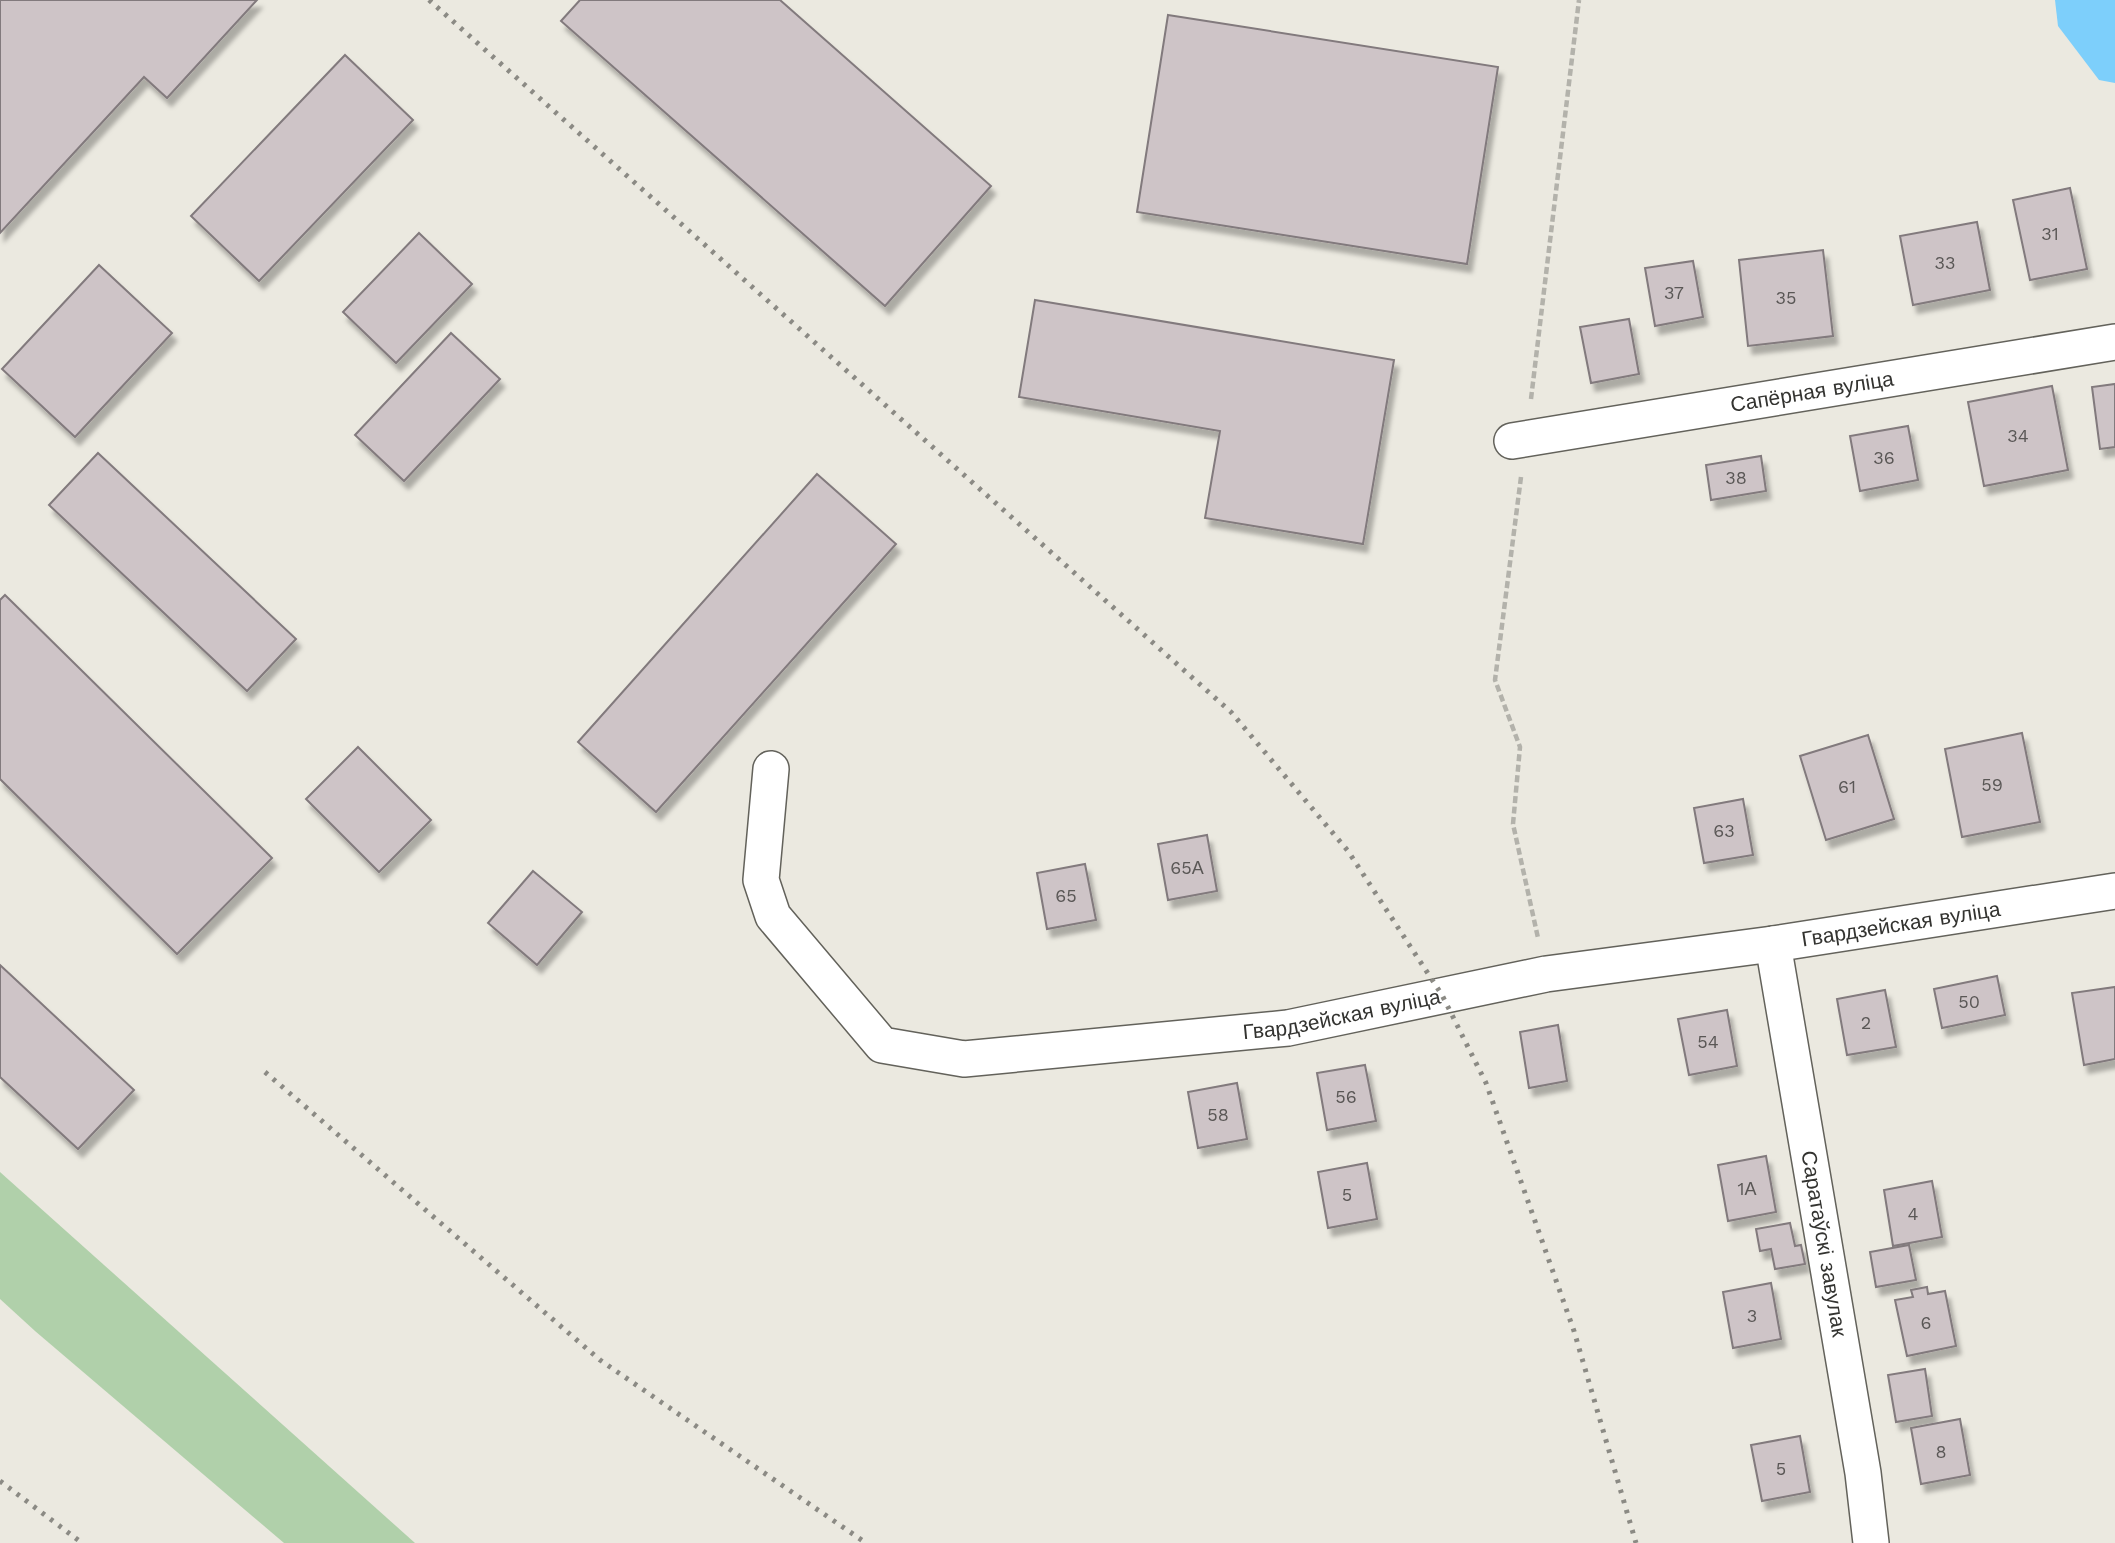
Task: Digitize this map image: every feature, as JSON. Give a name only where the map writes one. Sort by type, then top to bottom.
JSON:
[{"type":"street","name":"Сапёрная вуліца","points":[[1519,441],[2115,342]]},
{"type":"street","name":"Гвардзейская вуліца","points":[[771,769],[761,880],[773,916],[882,1045],[964,1059],[1288,1028],[1546,974],[1773,944],[2115,891]]},
{"type":"street","name":"Саратаўскі завулак","points":[[1773,944],[1863,1472],[1871,1543]]},
{"type":"path","points":[[1546,974],[1513,824],[1520,747],[1495,680],[1519,441],[1578,0]]},
{"type":"green space","points":[[0,1172],[415,1543],[284,1543],[35,1331],[0,1299]]},
{"type":"water","points":[[2055,0],[2115,0],[2115,83],[2099,80],[2058,26]]},
{"type":"building","points":[[0,0],[257,0],[167,98],[144,77],[0,233]]},
{"type":"building","points":[[580,0],[780,0],[991,186],[885,306],[561,21]]},
{"type":"building","points":[[1168,15],[1498,67],[1467,264],[1137,212]]},
{"type":"building","points":[[345,55],[413,120],[259,281],[191,216]]},
{"type":"building","points":[[2070,188],[2087,269],[2030,280],[2013,200]]},
{"type":"building","points":[[1977,222],[1990,290],[1913,305],[1900,236]]},
{"type":"building","points":[[419,233],[472,284],[396,363],[343,312]]},
{"type":"building","points":[[1823,250],[1833,336],[1748,346],[1739,260]]},
{"type":"building","points":[[1693,261],[1703,317],[1655,326],[1645,268]]},
{"type":"building","points":[[99,265],[172,333],[75,437],[2,369]]},
{"type":"building","points":[[1035,300],[1394,360],[1363,544],[1205,518],[1220,431],[1019,397]]},
{"type":"building","points":[[1629,319],[1639,374],[1591,383],[1580,327]]},
{"type":"building","points":[[451,333],[500,379],[404,481],[355,435]]},
{"type":"building","points":[[2115,384],[2115,447],[2100,449],[2092,387]]},
{"type":"building","points":[[2052,386],[2068,470],[1984,486],[1968,402]]},
{"type":"building","points":[[1908,426],[1918,480],[1860,491],[1850,436]]},
{"type":"building","points":[[98,453],[296,639],[247,691],[49,505]]},
{"type":"building","points":[[1761,456],[1766,491],[1711,500],[1706,465]]},
{"type":"building","points":[[817,474],[896,544],[656,812],[578,742]]},
{"type":"building","points":[[5,595],[272,858],[177,954],[0,779],[0,600]]},
{"type":"building","points":[[2022,733],[2040,822],[1962,837],[1945,749]]},
{"type":"building","points":[[1868,735],[1894,819],[1826,840],[1800,756]]},
{"type":"building","points":[[358,747],[431,820],[379,872],[306,799]]},
{"type":"building","points":[[1743,799],[1753,855],[1704,863],[1694,808]]},
{"type":"building","points":[[1207,835],[1217,891],[1168,900],[1158,844]]},
{"type":"building","points":[[1085,864],[1096,920],[1047,929],[1037,873]]},
{"type":"building","points":[[533,871],[582,912],[537,965],[488,923]]},
{"type":"building","points":[[0,965],[134,1090],[78,1149],[0,1077]]},
{"type":"building","points":[[1997,976],[2005,1015],[1942,1028],[1934,989]]},
{"type":"building","points":[[2115,987],[2115,1059],[2084,1065],[2072,993]]},
{"type":"building","points":[[1885,990],[1896,1047],[1847,1055],[1837,999]]},
{"type":"building","points":[[1727,1010],[1737,1066],[1689,1075],[1678,1019]]},
{"type":"building","points":[[1558,1025],[1567,1081],[1529,1088],[1520,1032]]},
{"type":"building","points":[[1365,1065],[1376,1121],[1327,1130],[1317,1073]]},
{"type":"building","points":[[1237,1083],[1247,1139],[1198,1148],[1188,1092]]},
{"type":"building","points":[[1766,1156],[1776,1212],[1728,1221],[1718,1165]]},
{"type":"building","points":[[1367,1163],[1377,1219],[1328,1228],[1318,1172]]},
{"type":"building","points":[[1932,1181],[1942,1237],[1893,1246],[1884,1190]]},
{"type":"building","points":[[1790,1223],[1795,1246],[1801,1245],[1805,1264],[1775,1269],[1771,1249],[1760,1251],[1756,1229]]},
{"type":"building","points":[[1909,1245],[1916,1280],[1876,1287],[1870,1252]]},
{"type":"building","points":[[1771,1283],[1781,1339],[1733,1348],[1723,1292]]},
{"type":"building","points":[[1927,1287],[1928,1294],[1945,1291],[1956,1346],[1907,1356],[1895,1300],[1913,1297],[1911,1290]]},
{"type":"building","points":[[1925,1369],[1932,1416],[1896,1422],[1888,1375]]},
{"type":"building","points":[[1960,1419],[1970,1475],[1921,1484],[1911,1428]]},
{"type":"building","points":[[1800,1436],[1810,1492],[1762,1501],[1751,1445]]},
{"type":"railway","points":[[429,0],[1231,712],[1348,851],[1442,995],[1486,1083],[1574,1331],[1636,1543]]},
{"type":"railway","points":[[265,1072],[600,1360],[866,1543]]},
{"type":"railway","points":[[0,1481],[82,1543]]}]
